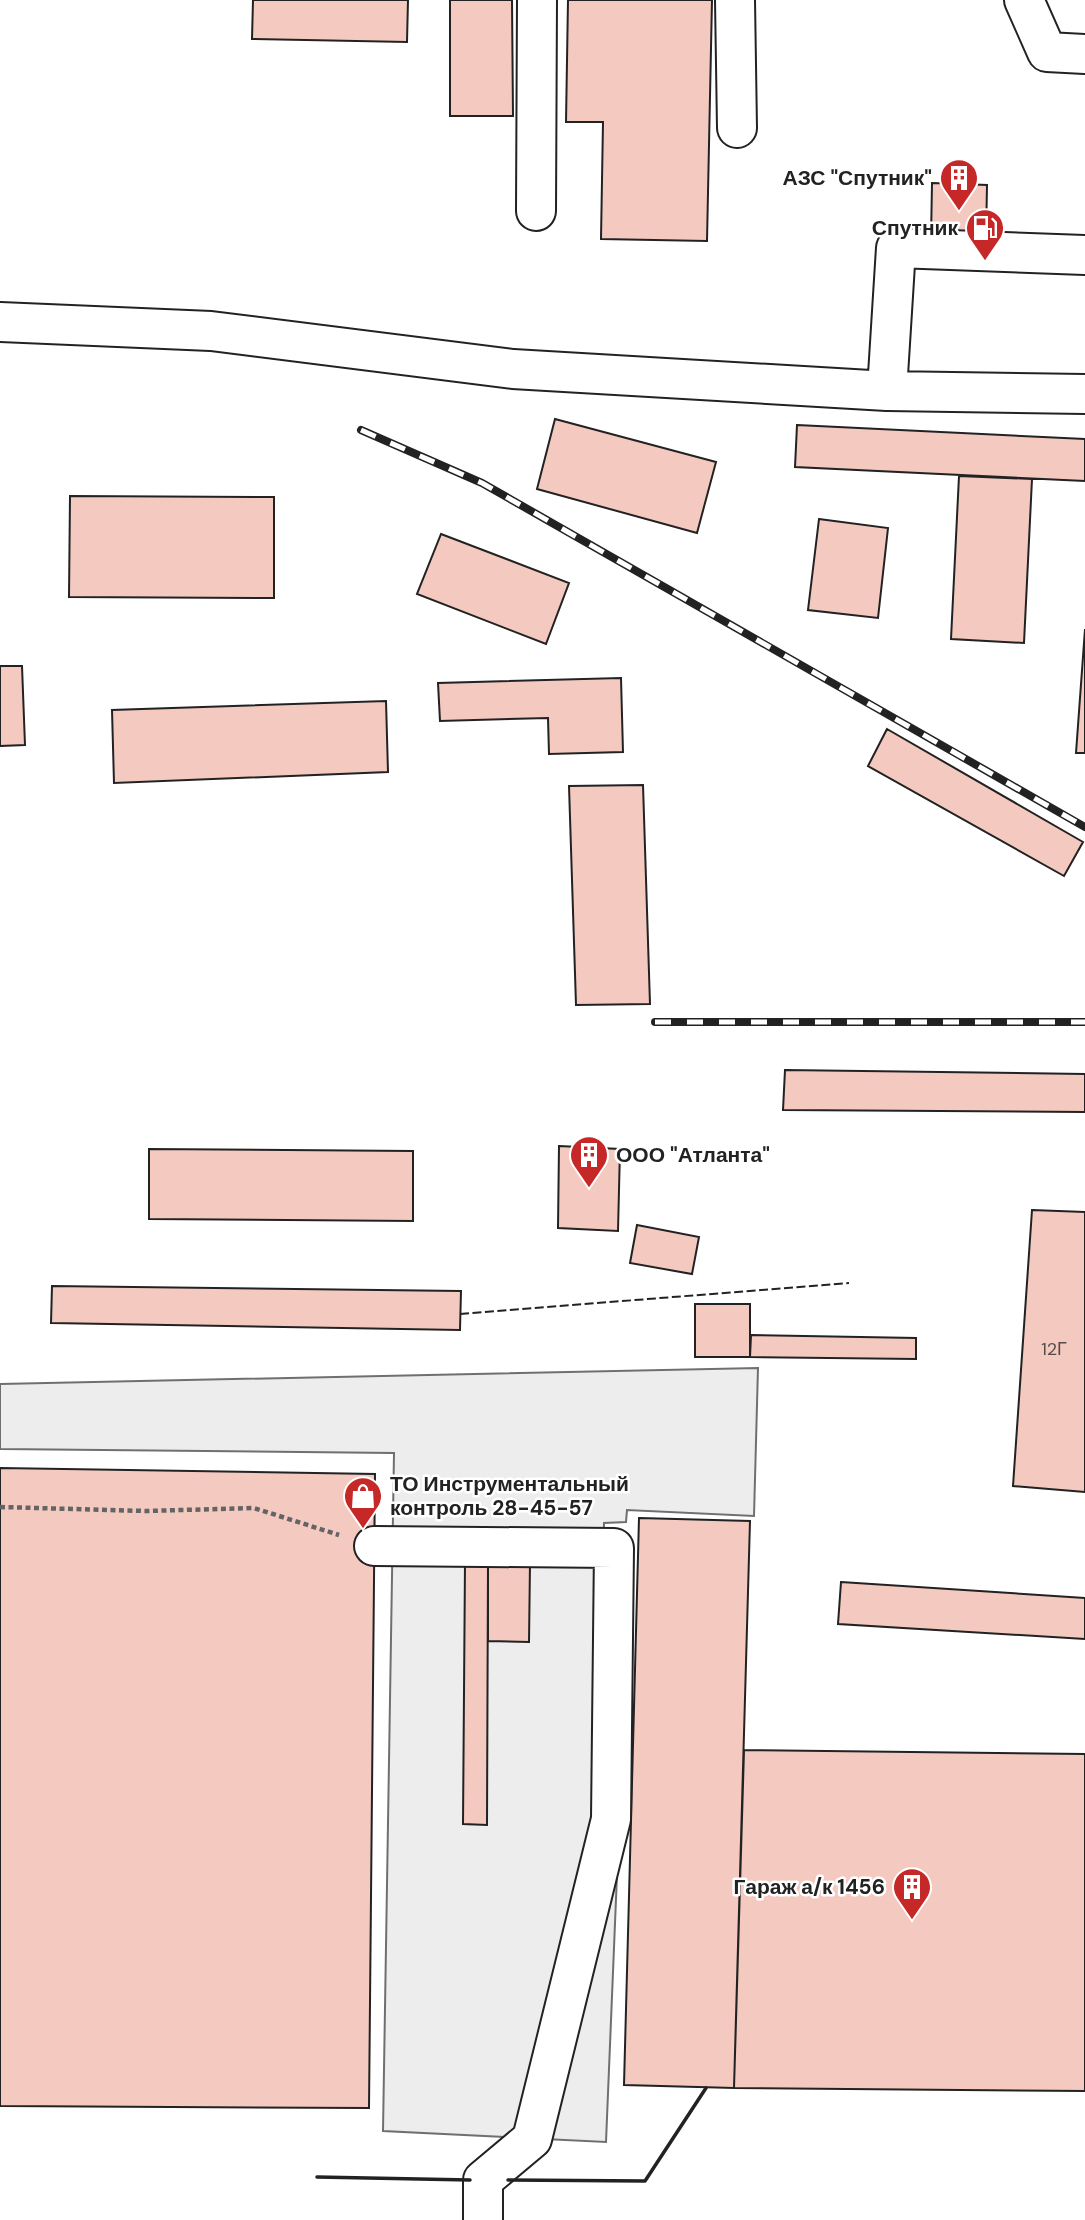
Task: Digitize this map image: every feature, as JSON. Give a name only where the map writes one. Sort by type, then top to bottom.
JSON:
[{"type":"lane","points":[[536,211],[537,0]]},
{"type":"lane","points":[[736,0],[737,128]]},
{"type":"lane","points":[[1024,0],[1047,52],[1085,54]]},
{"type":"lane","points":[[887,391],[896,248],[1085,255]]},
{"type":"lane","points":[[0,322],[211,331],[513,369],[887,391],[1085,394]]},
{"type":"lane","points":[[373,1546],[614,1548],[611,1819],[532,2139],[483,2180],[483,2220]]},
{"type":"path","points":[[0,1507],[146,1511],[254,1508],[373,1546]]},
{"type":"shaded area","points":[[758,1368],[754,1516],[627,1510],[626,1522],[604,1523],[599,1824],[619,1826],[606,2142],[383,2131],[394,1453],[0,1449],[0,1384]]},
{"type":"building","points":[[253,0],[408,0],[407,42],[252,39]]},
{"type":"building","points":[[450,0],[512,0],[513,116],[450,116]]},
{"type":"building","points":[[568,0],[712,0],[707,241],[601,239],[603,122],[566,122]]},
{"type":"building","name":"АЗС \"Спутник\"","points":[[932,183],[987,185],[986,240],[931,239]]},
{"type":"building","points":[[555,419],[716,462],[697,533],[537,489]]},
{"type":"building","points":[[797,425],[1085,439],[1085,481],[795,467]]},
{"type":"building","points":[[959,476],[1032,479],[1024,643],[951,639]]},
{"type":"building","points":[[70,496],[274,497],[274,598],[69,597]]},
{"type":"building","points":[[819,519],[888,528],[878,618],[808,610]]},
{"type":"building","points":[[441,534],[569,583],[546,644],[417,594]]},
{"type":"building","points":[[1085,629],[1085,753],[1076,753]]},
{"type":"building","points":[[0,666],[22,666],[25,745],[0,746]]},
{"type":"building","points":[[621,678],[623,752],[549,754],[548,718],[440,721],[438,683]]},
{"type":"building","points":[[386,701],[388,772],[114,783],[112,710]]},
{"type":"building","points":[[887,729],[1083,842],[1064,876],[868,766]]},
{"type":"building","points":[[643,785],[650,1004],[576,1005],[569,786]]},
{"type":"building","points":[[785,1070],[1085,1074],[1085,1112],[783,1110]]},
{"type":"building","name":"ООО \"Атланта\"","points":[[559,1146],[620,1149],[618,1231],[558,1228]]},
{"type":"building","points":[[149,1149],[413,1151],[413,1221],[149,1219]]},
{"type":"building","points":[[1032,1210],[1085,1212],[1085,1492],[1013,1486]]},
{"type":"building","points":[[637,1225],[699,1237],[692,1274],[630,1263]]},
{"type":"building","points":[[52,1286],[461,1291],[460,1330],[51,1323]]},
{"type":"building","points":[[695,1304],[750,1304],[750,1357],[695,1357]]},
{"type":"building","points":[[751,1335],[916,1338],[916,1359],[750,1357]]},
{"type":"building","points":[[0,1468],[375,1474],[369,2108],[0,2106]]},
{"type":"building","points":[[639,1518],[750,1521],[734,2088],[624,2085]]},
{"type":"building","points":[[465,1562],[488,1562],[487,1825],[463,1824]]},
{"type":"building","points":[[488,1562],[530,1563],[529,1642],[488,1641]]},
{"type":"building","points":[[841,1582],[1085,1598],[1085,1639],[838,1624]]},
{"type":"building","name":"Гараж а/к 1456","points":[[744,1750],[1085,1754],[1085,2091],[734,2088]]},
{"type":"railway","points":[[361,430],[482,483],[1085,827]]},
{"type":"railway","points":[[655,1022],[1085,1022]]},
{"type":"fence","points":[[460,1314],[849,1283]]},
{"type":"wall","points":[[508,2180],[645,2181],[706,2088]]},
{"type":"wall","points":[[317,2177],[470,2180]]},
{"type":"place","name":"АЗС \"Спутник\"","points":[[959,212]]},
{"type":"place","name":"Спутник","points":[[985,262]]},
{"type":"place","name":"ООО \"Атланта\"","points":[[589,1189]]},
{"type":"place","name":"ТО Инструментальный контроль 28-45-57","points":[[363,1530]]},
{"type":"place","name":"Гараж а/к 1456","points":[[912,1921]]}]
